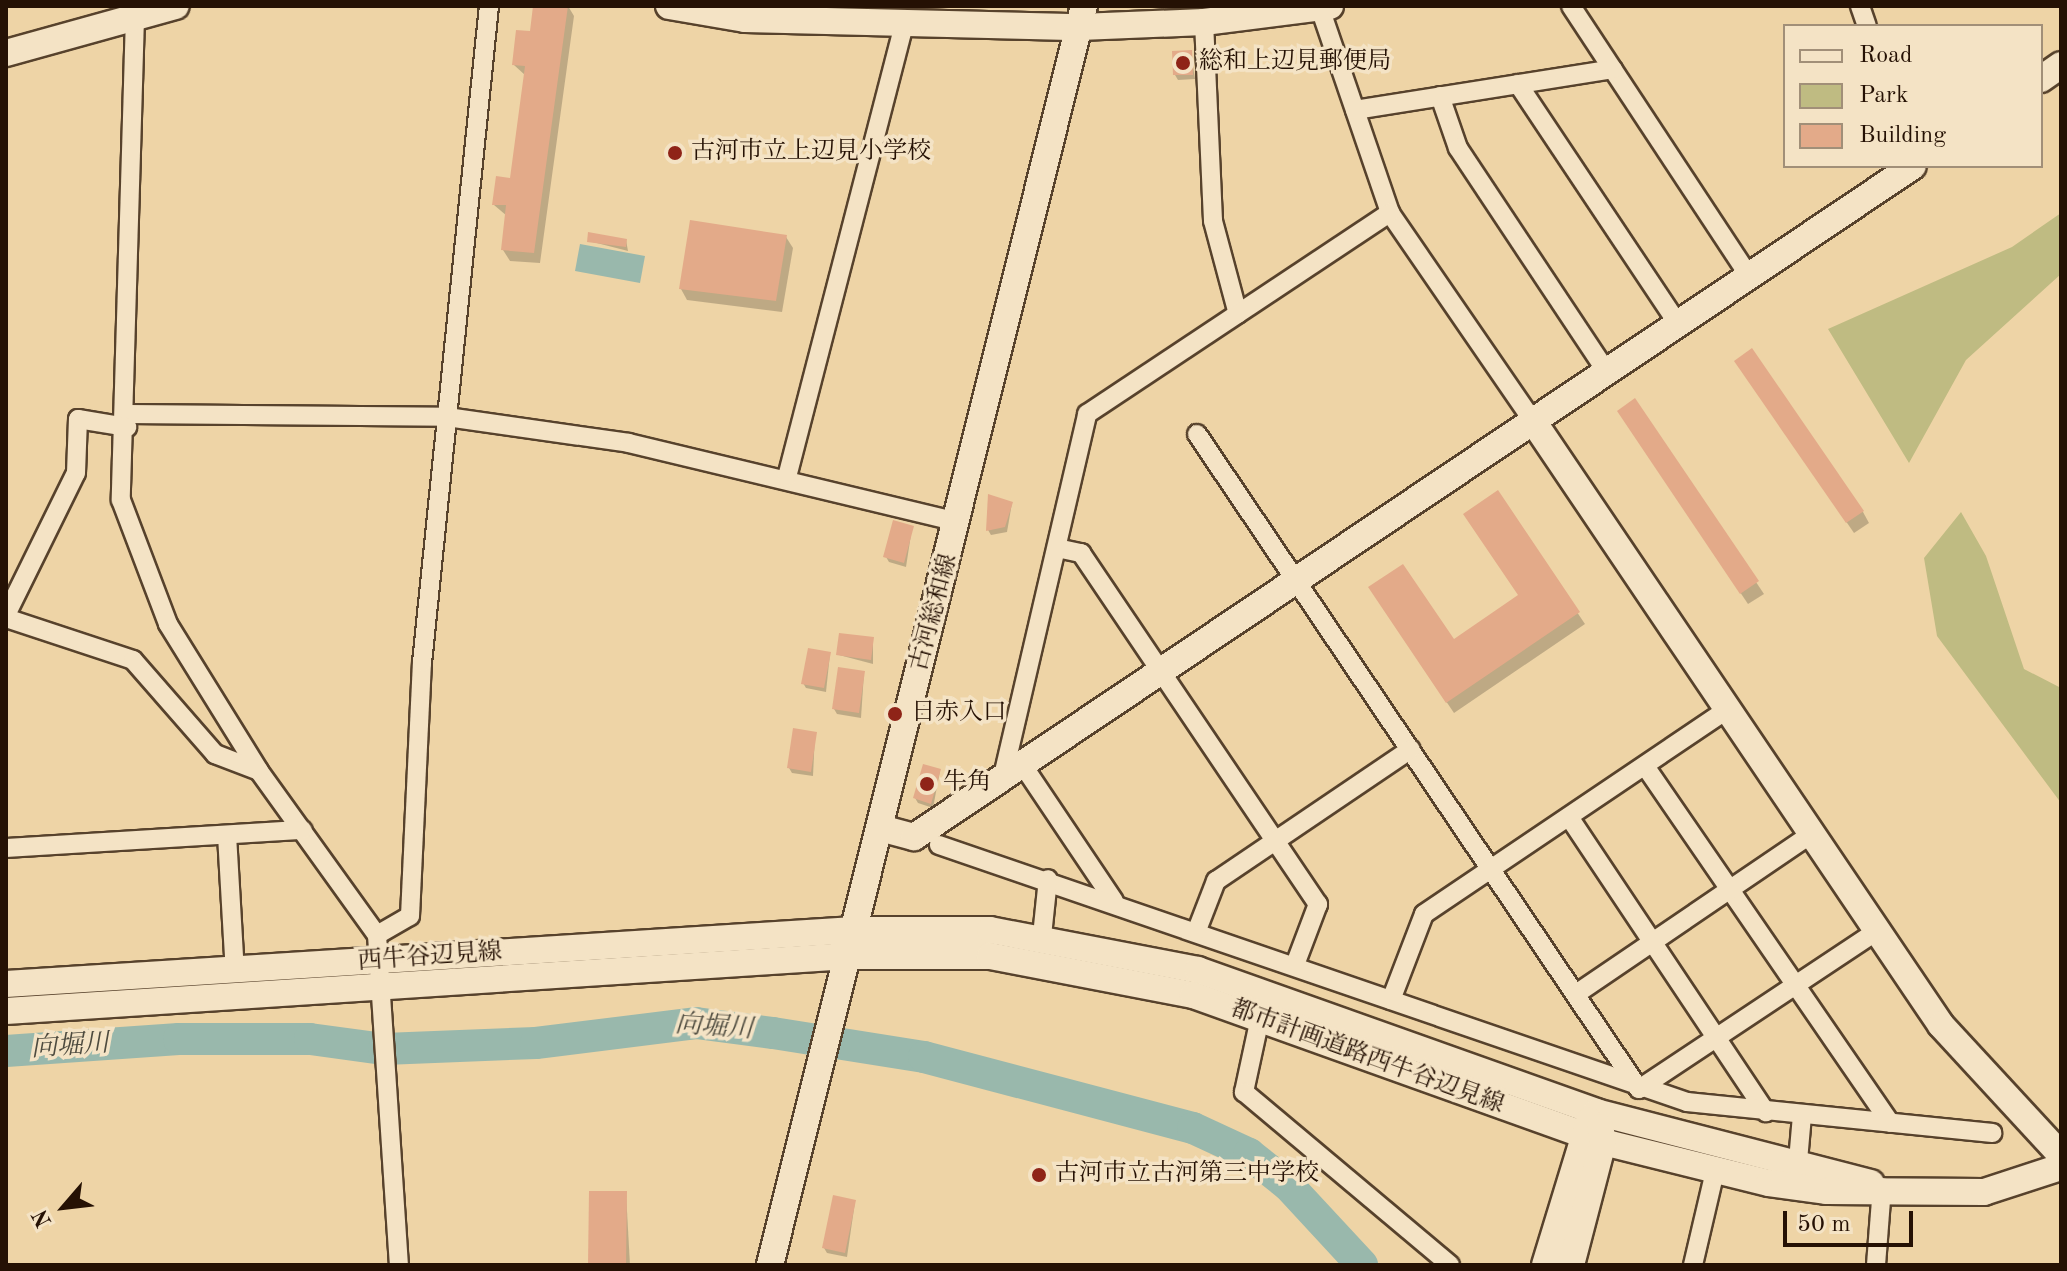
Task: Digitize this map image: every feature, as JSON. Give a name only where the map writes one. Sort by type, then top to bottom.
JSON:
[{"type":"street","points":[[6,53],[176,6]]},
{"type":"street","points":[[377,935],[410,916],[422,663],[489,6]]},
{"type":"street","points":[[669,6],[745,19],[1082,16],[1204,22],[1325,7],[1390,213],[1877,931],[1966,1055],[2061,1155]]},
{"type":"street","points":[[1571,6],[1750,277]]},
{"type":"street","name":"古河総和線","points":[[770,1265],[959,522],[1082,16]]},
{"type":"street","points":[[135,17],[126,523],[168,624],[259,771],[377,935],[377,987],[399,1265]]},
{"type":"street","points":[[787,477],[916,19]]},
{"type":"street","points":[[1204,22],[1213,221],[1238,314]]},
{"type":"street","points":[[2043,78],[2061,65]]},
{"type":"street","points":[[1355,110],[1613,69]]},
{"type":"street","points":[[1518,84],[1679,325]]},
{"type":"street","points":[[1440,96],[1458,148],[1608,374]]},
{"type":"street","points":[[880,828],[914,837],[1535,424],[1898,171]]},
{"type":"street","points":[[1114,901],[1012,770],[1087,414],[1390,213]]},
{"type":"street","points":[[259,771],[215,754],[133,660],[6,617],[76,473],[78,419],[447,417],[787,477],[959,522]]},
{"type":"street","points":[[1197,434],[1639,1089]]},
{"type":"street","points":[[1057,548],[1081,553],[1318,904],[1295,965]]},
{"type":"street","points":[[1391,1000],[1424,914],[1725,711]]},
{"type":"street","points":[[1197,930],[1216,881],[1411,749]]},
{"type":"street","points":[[1645,766],[1890,1123]]},
{"type":"street","points":[[1569,817],[1766,1112]]},
{"type":"street","points":[[6,848],[302,830]]},
{"type":"street","points":[[227,835],[235,972]]},
{"type":"street","points":[[1576,994],[1810,835]]},
{"type":"street","points":[[939,845],[1114,901],[1639,1089],[1766,1112],[1992,1133]]},
{"type":"street","points":[[1042,936],[1048,879]]},
{"type":"street","name":"都市計画道路西牛谷辺見線","points":[[854,930],[1042,936],[1198,970],[1596,1112],[1798,1161],[1882,1187]]},
{"type":"street","name":"西牛谷辺見線","points":[[6,984],[235,972],[377,987],[854,930]]},
{"type":"street","points":[[1639,1089],[1877,931]]},
{"type":"street","name":"都市計画道路西牛谷辺見線","points":[[848,956],[938,953],[1043,964],[1153,985],[1260,1018],[1592,1138],[1715,1171],[1827,1191],[1882,1187],[1984,1192],[2061,1167]]},
{"type":"street","name":"西牛谷辺見線","points":[[6,1011],[848,956]]},
{"type":"street","points":[[1260,1018],[1244,1092],[1450,1265]]},
{"type":"street","points":[[1571,1265],[1596,1112]]},
{"type":"street","points":[[1798,1161],[1802,1115]]},
{"type":"street","points":[[1545,1265],[1592,1138]]},
{"type":"street","points":[[1693,1265],[1715,1171]]},
{"type":"street","points":[[1876,1265],[1882,1187]]},
{"type":"green space","points":[[2061,213],[2061,274],[1966,360],[1909,463],[1828,329],[2012,247]]},
{"type":"green space","points":[[1961,512],[1986,556],[2024,669],[2061,688],[2061,803],[1937,636],[1924,558]]},
{"type":"shaded area","points":[[580,244],[645,256],[640,283],[575,271]]},
{"type":"building","points":[[533,6],[568,6],[534,253],[501,250],[506,205],[492,205],[496,176],[510,178],[525,66],[512,65],[516,30],[530,31]]},
{"type":"building","points":[[1192,50],[1193,75],[1173,75],[1172,51]]},
{"type":"building","points":[[690,220],[787,235],[776,301],[679,289]]},
{"type":"building","points":[[588,232],[627,239],[626,247],[587,242]]},
{"type":"building","points":[[1752,348],[1864,511],[1846,523],[1734,361]]},
{"type":"building","points":[[1635,398],[1759,581],[1740,594],[1617,411]]},
{"type":"building","points":[[1498,490],[1580,612],[1446,703],[1368,587],[1403,564],[1454,639],[1518,595],[1463,514]]},
{"type":"building","points":[[988,494],[1013,502],[1005,527],[986,531]]},
{"type":"building","points":[[893,520],[914,526],[904,563],[883,557]]},
{"type":"building","points":[[839,633],[874,637],[871,660],[836,655]]},
{"type":"building","points":[[808,648],[831,652],[824,688],[801,684]]},
{"type":"building","points":[[838,667],[865,671],[859,713],[832,709]]},
{"type":"building","points":[[793,728],[817,732],[811,772],[787,768]]},
{"type":"building","name":"牛角","points":[[923,764],[941,769],[931,804],[913,798]]},
{"type":"building","points":[[589,1191],[627,1191],[626,1265],[588,1265]]},
{"type":"building","points":[[833,1195],[856,1200],[845,1253],[822,1248]]},
{"type":"waterway","name":"向堀川","points":[[6,1051],[179,1039],[310,1039],[384,1049],[536,1043],[696,1023],[773,1033],[924,1057],[1193,1128],[1249,1154],[1288,1185],[1362,1265]]},
{"type":"place","name":"総和上辺見郵便局","points":[[1183,63]]},
{"type":"place","name":"古河市立上辺見小学校","points":[[675,153]]},
{"type":"place","name":"日赤入口","points":[[895,714]]},
{"type":"place","name":"牛角","points":[[927,784]]},
{"type":"place","name":"古河市立古河第三中学校","points":[[1039,1175]]}]
